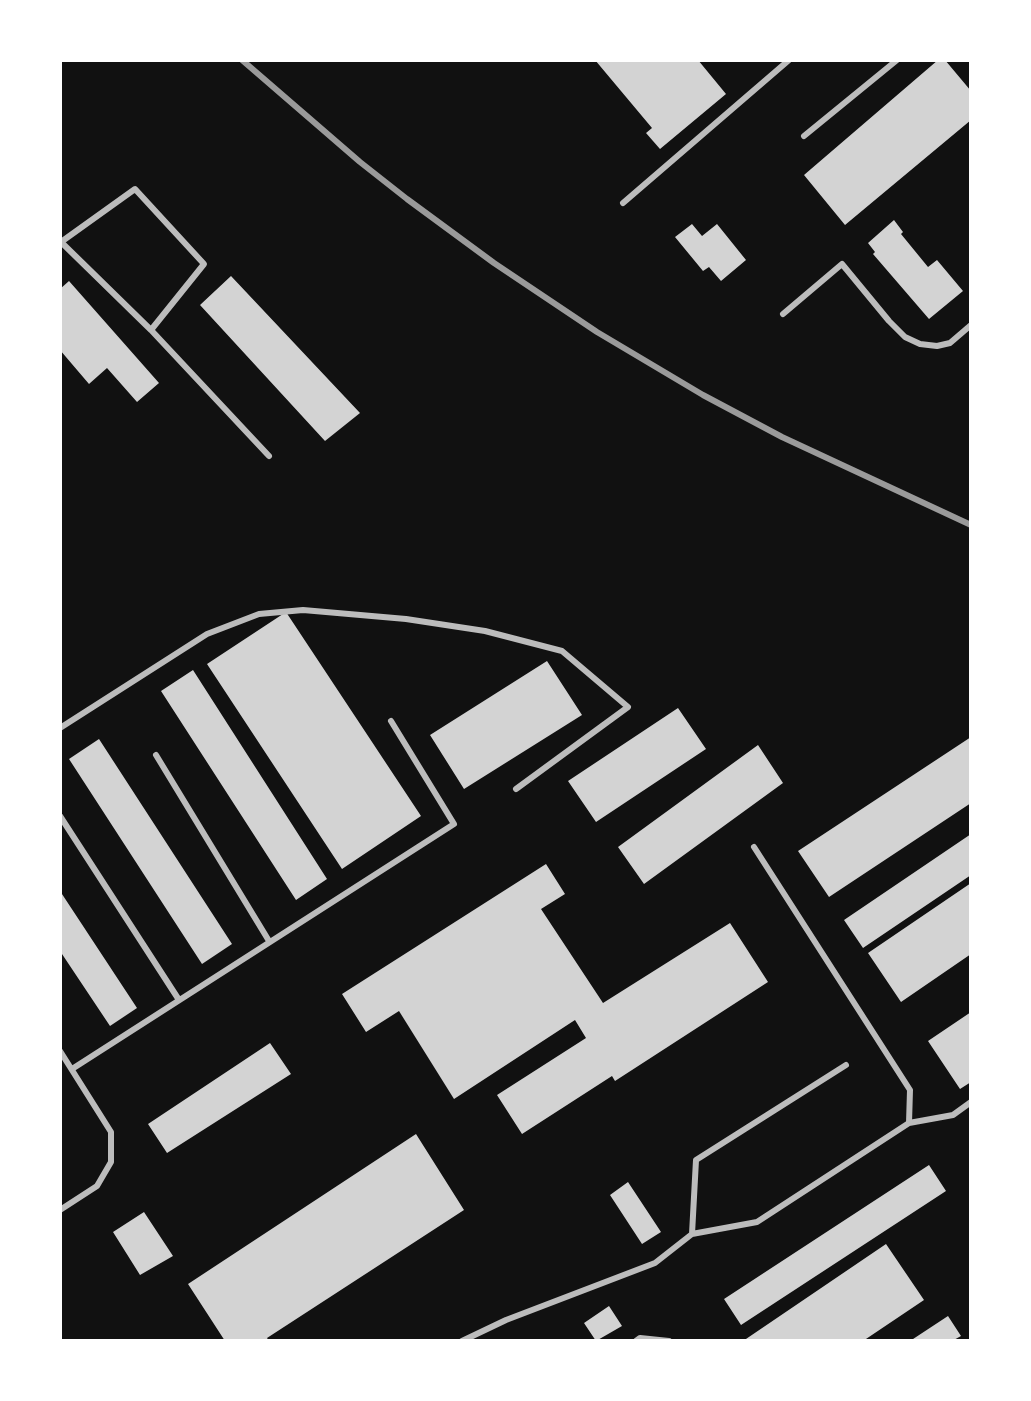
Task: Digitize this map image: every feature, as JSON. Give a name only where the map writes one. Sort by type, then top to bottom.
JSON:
[{"type":"lane","points":[[623,203],[789,60]]},
{"type":"lane","points":[[804,136],[897,60]]},
{"type":"lane","points":[[151,330],[204,264],[135,189],[61,243],[151,330],[269,456]]},
{"type":"lane","points":[[783,314],[842,264],[905,337],[920,344],[937,346],[950,343],[971,325]]},
{"type":"lane","points":[[60,728],[207,634],[259,614],[303,610],[406,619],[485,631],[562,651],[628,707],[516,789]]},
{"type":"lane","points":[[72,1069],[454,824],[391,721]]},
{"type":"lane","points":[[156,755],[269,941]]},
{"type":"lane","points":[[60,816],[179,1000]]},
{"type":"lane","points":[[754,847],[910,1090],[909,1123]]},
{"type":"lane","points":[[60,1051],[111,1132],[111,1162],[97,1186],[60,1210]]},
{"type":"lane","points":[[692,1234],[696,1160],[846,1065]]},
{"type":"lane","points":[[462,1341],[506,1320],[655,1263],[692,1234],[757,1222],[909,1123],[953,1115],[971,1102]]},
{"type":"lane","points":[[636,1341],[640,1338],[669,1341]]},
{"type":"building","points":[[595,60],[698,60],[726,94],[660,149],[646,133],[652,128]]},
{"type":"building","points":[[938,60],[945,60],[971,91],[971,120],[845,225],[804,175]]},
{"type":"building","points":[[894,220],[903,232],[901,234],[928,267],[937,260],[963,291],[929,319],[873,254],[875,252],[868,243]]},
{"type":"building","points":[[692,224],[702,236],[717,224],[746,260],[721,281],[709,267],[703,271],[675,237]]},
{"type":"building","points":[[231,276],[360,413],[325,441],[200,305]]},
{"type":"building","points":[[69,281],[159,383],[137,402],[107,368],[89,384],[60,350],[60,289]]},
{"type":"building","points":[[286,612],[421,816],[342,869],[207,664]]},
{"type":"building","points":[[547,661],[582,715],[464,789],[430,735]]},
{"type":"building","points":[[193,670],[327,879],[296,900],[161,691]]},
{"type":"building","points":[[678,708],[706,749],[596,822],[568,781]]},
{"type":"building","points":[[971,737],[971,803],[829,897],[798,851]]},
{"type":"building","points":[[99,739],[232,944],[202,964],[69,759]]},
{"type":"building","points":[[758,745],[783,783],[644,884],[618,847]]},
{"type":"building","points":[[971,834],[971,875],[863,948],[844,920]]},
{"type":"building","points":[[546,864],[565,894],[541,909],[603,1003],[730,923],[768,982],[615,1081],[612,1076],[522,1134],[497,1095],[586,1038],[575,1020],[454,1099],[399,1011],[366,1032],[342,994]]},
{"type":"building","points":[[971,883],[971,954],[901,1002],[868,953]]},
{"type":"building","points":[[60,891],[137,1008],[110,1026],[60,951]]},
{"type":"building","points":[[971,1012],[971,1082],[960,1089],[928,1041]]},
{"type":"building","points":[[270,1043],[291,1074],[167,1153],[148,1124]]},
{"type":"building","points":[[416,1134],[464,1210],[267,1338],[269,1341],[225,1341],[188,1284]]},
{"type":"building","points":[[929,1165],[946,1191],[741,1325],[724,1299]]},
{"type":"building","points":[[628,1182],[661,1232],[642,1244],[610,1195]]},
{"type":"building","points":[[144,1212],[173,1256],[140,1275],[113,1232]]},
{"type":"building","points":[[886,1244],[924,1300],[863,1341],[743,1341]]},
{"type":"building","points":[[609,1306],[622,1326],[596,1341],[584,1323]]},
{"type":"building","points":[[948,1316],[961,1336],[952,1341],[910,1341]]},
{"type":"railway","points":[[242,60],[407,199],[494,263],[597,332],[703,395],[782,437],[971,525]]}]
